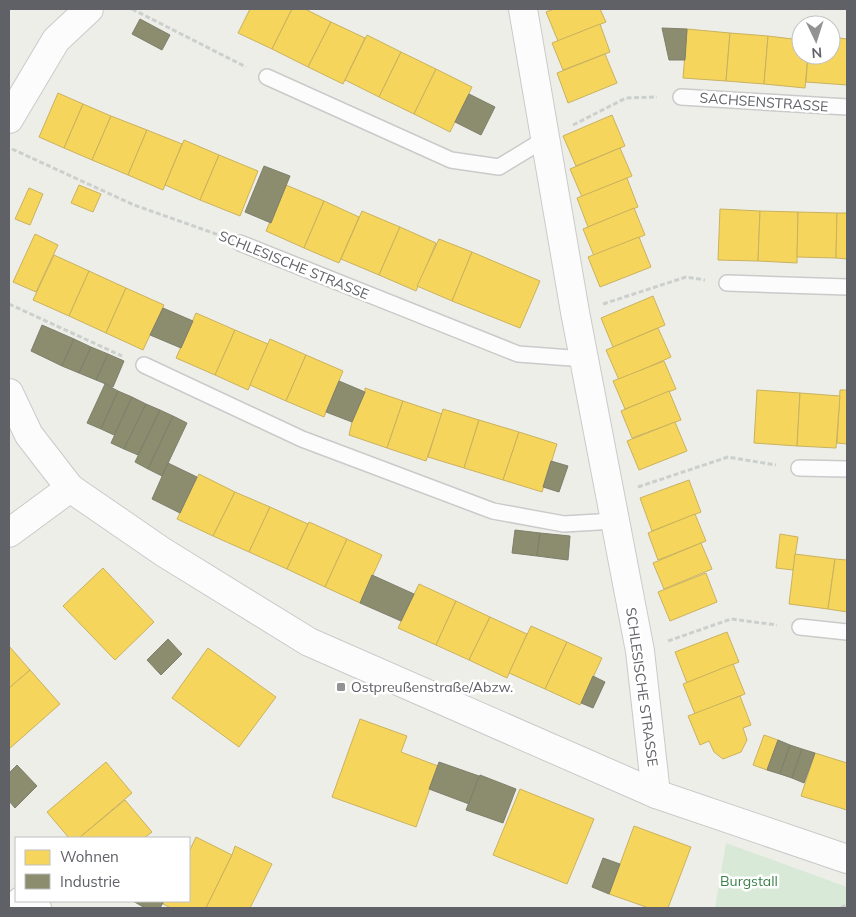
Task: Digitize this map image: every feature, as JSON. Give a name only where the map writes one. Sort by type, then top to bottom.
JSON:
[{"type":"street","points":[[9,119],[56,40],[89,9]]},
{"type":"street","name":"SCHLESISCHE STRASSE","points":[[522,9],[575,312],[640,650],[656,794]]},
{"type":"street","points":[[9,393],[29,434],[70,488],[163,552],[309,642],[656,794],[847,859]]},
{"type":"street","points":[[9,533],[70,488]]},
{"type":"street","points":[[24,902],[36,908]]},
{"type":"lane","points":[[267,77],[451,160],[499,167],[545,139]]},
{"type":"lane","name":"SACHSENSTRASSE","points":[[681,97],[847,108]]},
{"type":"lane","name":"SCHLESISCHE STRASSE","points":[[240,243],[518,354],[585,359]]},
{"type":"lane","points":[[728,283],[847,287]]},
{"type":"lane","points":[[144,365],[302,439],[493,511],[564,524],[613,508]]},
{"type":"lane","points":[[799,468],[847,469]]},
{"type":"lane","points":[[800,627],[847,632]]},
{"type":"path","points":[[132,9],[267,77]]},
{"type":"path","points":[[545,139],[626,98],[681,97]]},
{"type":"path","name":"SCHLESISCHE STRASSE","points":[[9,148],[134,205],[240,243]]},
{"type":"path","points":[[575,312],[686,277],[728,283]]},
{"type":"path","points":[[9,304],[144,365]]},
{"type":"path","points":[[613,508],[728,457],[799,468]]},
{"type":"path","points":[[640,650],[731,619],[800,627]]},
{"type":"path","points":[[841,908],[847,904]]},
{"type":"green space","name":"Burgstall","points":[[726,843],[847,887],[847,908],[715,908]]},
{"type":"building: Wohnen","points":[[250,9],[292,9],[272,49],[238,33]]},
{"type":"building: Wohnen","points":[[292,9],[305,9],[331,22],[308,67],[272,49]]},
{"type":"building: Wohnen","points":[[554,9],[600,9],[606,22],[558,41],[546,12]]},
{"type":"building: Wohnen","points":[[331,22],[365,38],[343,84],[308,67]]},
{"type":"building: Wohnen","points":[[600,24],[610,52],[563,70],[552,43]]},
{"type":"building: Wohnen","points":[[687,29],[730,33],[726,81],[683,78]]},
{"type":"building: Wohnen","points":[[730,33],[768,36],[764,84],[726,81]]},
{"type":"building: Wohnen","points":[[367,35],[401,52],[379,97],[345,80]]},
{"type":"building: Wohnen","points":[[768,36],[791,39],[791,65],[807,65],[805,88],[764,84]]},
{"type":"building: Wohnen","points":[[841,38],[847,39],[847,85],[806,82],[807,65],[841,65]]},
{"type":"building: Wohnen","points":[[401,52],[436,69],[414,114],[379,97]]},
{"type":"building: Wohnen","points":[[605,54],[617,83],[568,103],[557,73]]},
{"type":"building: Wohnen","points":[[436,69],[472,87],[450,132],[414,114]]},
{"type":"building: Wohnen","points":[[58,93],[83,104],[64,148],[39,137]]},
{"type":"building: Wohnen","points":[[83,104],[111,116],[92,160],[64,148]]},
{"type":"building: Wohnen","points":[[612,115],[625,146],[576,166],[563,136]]},
{"type":"building: Wohnen","points":[[111,116],[147,130],[128,175],[92,160]]},
{"type":"building: Wohnen","points":[[147,130],[182,144],[163,190],[128,175]]},
{"type":"building: Wohnen","points":[[184,140],[219,155],[200,200],[165,185]]},
{"type":"building: Wohnen","points":[[620,148],[632,176],[582,197],[570,169]]},
{"type":"building: Wohnen","points":[[219,155],[258,171],[240,216],[200,200]]},
{"type":"building: Wohnen","points":[[627,178],[638,207],[588,227],[577,198]]},
{"type":"building: Wohnen","points":[[79,185],[101,194],[93,212],[71,203]]},
{"type":"building: Wohnen","points":[[286,185],[324,201],[304,248],[266,231]]},
{"type":"building: Wohnen","points":[[29,188],[43,194],[30,225],[15,219]]},
{"type":"building: Wohnen","points":[[324,201],[359,217],[339,263],[304,248]]},
{"type":"building: Wohnen","points":[[634,208],[645,235],[594,256],[583,229]]},
{"type":"building: Wohnen","points":[[720,209],[760,211],[758,261],[718,260]]},
{"type":"building: Wohnen","points":[[362,211],[400,227],[379,275],[341,259]]},
{"type":"building: Wohnen","points":[[760,211],[798,212],[797,263],[758,261]]},
{"type":"building: Wohnen","points":[[798,212],[837,213],[836,258],[797,257]]},
{"type":"building: Wohnen","points":[[837,213],[847,213],[847,259],[836,258]]},
{"type":"building: Wohnen","points":[[400,227],[436,243],[416,291],[379,275]]},
{"type":"building: Wohnen","points":[[35,234],[58,245],[36,292],[13,282]]},
{"type":"building: Wohnen","points":[[639,237],[651,267],[600,287],[588,257]]},
{"type":"building: Wohnen","points":[[439,239],[472,252],[452,301],[417,286]]},
{"type":"building: Wohnen","points":[[472,252],[540,281],[520,328],[452,301]]},
{"type":"building: Wohnen","points":[[54,255],[89,271],[69,316],[33,300]]},
{"type":"building: Wohnen","points":[[89,271],[126,288],[106,333],[69,316]]},
{"type":"building: Wohnen","points":[[126,288],[164,305],[143,350],[106,333]]},
{"type":"building: Wohnen","points":[[653,296],[665,325],[613,347],[601,318]]},
{"type":"building: Wohnen","points":[[196,313],[235,330],[215,375],[176,358]]},
{"type":"building: Wohnen","points":[[658,328],[671,357],[619,380],[606,350]]},
{"type":"building: Wohnen","points":[[235,330],[268,344],[248,390],[215,375]]},
{"type":"building: Wohnen","points":[[270,339],[306,355],[286,401],[250,385]]},
{"type":"building: Wohnen","points":[[306,355],[343,371],[324,417],[286,401]]},
{"type":"building: Wohnen","points":[[664,361],[676,389],[625,409],[613,381]]},
{"type":"building: Wohnen","points":[[365,388],[403,401],[387,448],[349,435]]},
{"type":"building: Wohnen","points":[[757,390],[800,393],[797,446],[754,443]]},
{"type":"building: Wohnen","points":[[840,390],[847,390],[847,444],[837,443]]},
{"type":"building: Wohnen","points":[[669,391],[681,420],[632,438],[621,411]]},
{"type":"building: Wohnen","points":[[800,393],[840,396],[836,448],[797,446]]},
{"type":"building: Wohnen","points":[[403,401],[442,414],[426,461],[387,448]]},
{"type":"building: Wohnen","points":[[443,409],[479,420],[464,468],[428,457]]},
{"type":"building: Wohnen","points":[[479,420],[519,432],[503,480],[464,468]]},
{"type":"building: Wohnen","points":[[675,422],[687,451],[639,470],[627,441]]},
{"type":"building: Wohnen","points":[[519,432],[557,444],[542,492],[503,480]]},
{"type":"building: Wohnen","points":[[199,474],[235,492],[213,536],[177,519]]},
{"type":"building: Wohnen","points":[[689,480],[701,512],[652,531],[640,498]]},
{"type":"building: Wohnen","points":[[235,492],[270,507],[249,552],[213,536]]},
{"type":"building: Wohnen","points":[[270,507],[308,524],[287,569],[249,552]]},
{"type":"building: Wohnen","points":[[695,514],[706,541],[658,560],[648,533]]},
{"type":"building: Wohnen","points":[[309,522],[347,539],[325,587],[287,569]]},
{"type":"building: Wohnen","points":[[780,534],[798,537],[793,570],[776,568]]},
{"type":"building: Wohnen","points":[[347,539],[382,555],[360,603],[325,587]]},
{"type":"building: Wohnen","points":[[701,543],[712,569],[664,589],[653,563]]},
{"type":"building: Wohnen","points":[[795,554],[835,559],[828,609],[789,604]]},
{"type":"building: Wohnen","points":[[835,559],[847,560],[847,612],[828,609]]},
{"type":"building: Wohnen","points":[[103,568],[154,622],[115,660],[63,606]]},
{"type":"building: Wohnen","points":[[706,573],[717,602],[670,621],[658,592]]},
{"type":"building: Wohnen","points":[[419,584],[456,601],[436,645],[398,628]]},
{"type":"building: Wohnen","points":[[456,601],[490,617],[469,660],[436,645]]},
{"type":"building: Wohnen","points":[[490,617],[527,634],[507,678],[469,660]]},
{"type":"building: Wohnen","points":[[531,626],[567,642],[545,689],[509,673]]},
{"type":"building: Wohnen","points":[[727,632],[739,662],[687,683],[675,652]]},
{"type":"building: Wohnen","points":[[567,642],[602,658],[580,705],[545,689]]},
{"type":"building: Wohnen","points":[[9,646],[30,670],[9,688]]},
{"type":"building: Wohnen","points":[[208,648],[276,697],[239,747],[172,698]]},
{"type":"building: Wohnen","points":[[733,664],[745,694],[695,714],[683,684]]},
{"type":"building: Wohnen","points":[[30,670],[60,704],[9,749],[9,688]]},
{"type":"building: Wohnen","points":[[740,696],[751,725],[743,728],[747,740],[741,752],[723,759],[714,752],[709,741],[700,745],[688,716]]},
{"type":"building: Wohnen","points":[[360,719],[407,736],[401,752],[438,766],[416,827],[332,797]]},
{"type":"building: Wohnen","points":[[764,735],[778,740],[767,770],[753,765]]},
{"type":"building: Wohnen","points":[[815,753],[847,763],[847,810],[801,796]]},
{"type":"building: Wohnen","points":[[106,762],[132,793],[80,837],[68,837],[47,812]]},
{"type":"building: Wohnen","points":[[520,789],[594,819],[567,884],[493,855]]},
{"type":"building: Wohnen","points":[[125,800],[152,832],[145,837],[80,837]]},
{"type":"building: Wohnen","points":[[634,826],[691,847],[668,908],[649,908],[609,894]]},
{"type":"building: Wohnen","points":[[196,837],[232,855],[206,908],[171,908],[163,904],[164,902],[190,902],[190,850]]},
{"type":"building: Wohnen","points":[[235,846],[272,864],[250,908],[206,908],[232,855]]},
{"type":"building: Industrie","points":[[140,19],[170,35],[162,50],[132,34]]},
{"type":"building: Industrie","points":[[662,28],[687,29],[685,60],[669,60]]},
{"type":"building: Industrie","points":[[469,94],[495,107],[481,135],[455,122]]},
{"type":"building: Industrie","points":[[264,166],[290,176],[271,223],[245,212]]},
{"type":"building: Industrie","points":[[163,308],[193,321],[181,348],[150,335]]},
{"type":"building: Industrie","points":[[42,325],[74,339],[62,366],[31,351]]},
{"type":"building: Industrie","points":[[74,339],[91,347],[79,373],[62,366]]},
{"type":"building: Industrie","points":[[91,347],[108,354],[96,380],[79,373]]},
{"type":"building: Industrie","points":[[108,354],[124,361],[113,387],[96,380]]},
{"type":"building: Industrie","points":[[339,381],[365,392],[352,422],[326,412]]},
{"type":"building: Industrie","points":[[105,384],[118,391],[101,429],[87,423]]},
{"type":"building: Industrie","points":[[118,391],[132,397],[114,435],[101,429]]},
{"type":"building: Industrie","points":[[132,397],[146,404],[124,449],[111,443]]},
{"type":"building: Industrie","points":[[146,404],[160,410],[138,455],[124,449]]},
{"type":"building: Industrie","points":[[160,410],[173,416],[148,469],[135,462]]},
{"type":"building: Industrie","points":[[173,416],[187,423],[162,476],[148,469]]},
{"type":"building: Industrie","points":[[551,461],[568,466],[559,492],[543,487]]},
{"type":"building: Industrie","points":[[168,463],[197,477],[180,513],[152,499]]},
{"type":"building: Industrie","points":[[515,530],[540,533],[537,556],[512,553]]},
{"type":"building: Industrie","points":[[540,533],[570,536],[568,560],[537,556]]},
{"type":"building: Industrie","points":[[372,575],[414,594],[401,621],[360,603]]},
{"type":"building: Industrie","points":[[168,639],[182,654],[161,675],[147,660]]},
{"type":"building: Industrie","points":[[593,676],[605,682],[593,708],[581,703]]},
{"type":"building: Industrie","points":[[778,740],[790,745],[780,774],[767,770]]},
{"type":"building: Industrie","points":[[790,745],[802,749],[792,778],[780,774]]},
{"type":"building: Industrie","points":[[802,749],[815,753],[804,783],[792,778]]},
{"type":"building: Industrie","points":[[439,762],[479,776],[469,804],[429,789]]},
{"type":"building: Industrie","points":[[17,765],[37,786],[15,808],[9,801],[9,773]]},
{"type":"building: Industrie","points":[[480,775],[516,789],[503,823],[466,810]]},
{"type":"building: Industrie","points":[[603,858],[620,864],[609,894],[592,887]]},
{"type":"building: Industrie","points":[[135,902],[163,902],[160,908],[145,908]]},
{"type":"place","name":"Ostpreußenstraße/Abzw.","points":[[341,687]]}]
